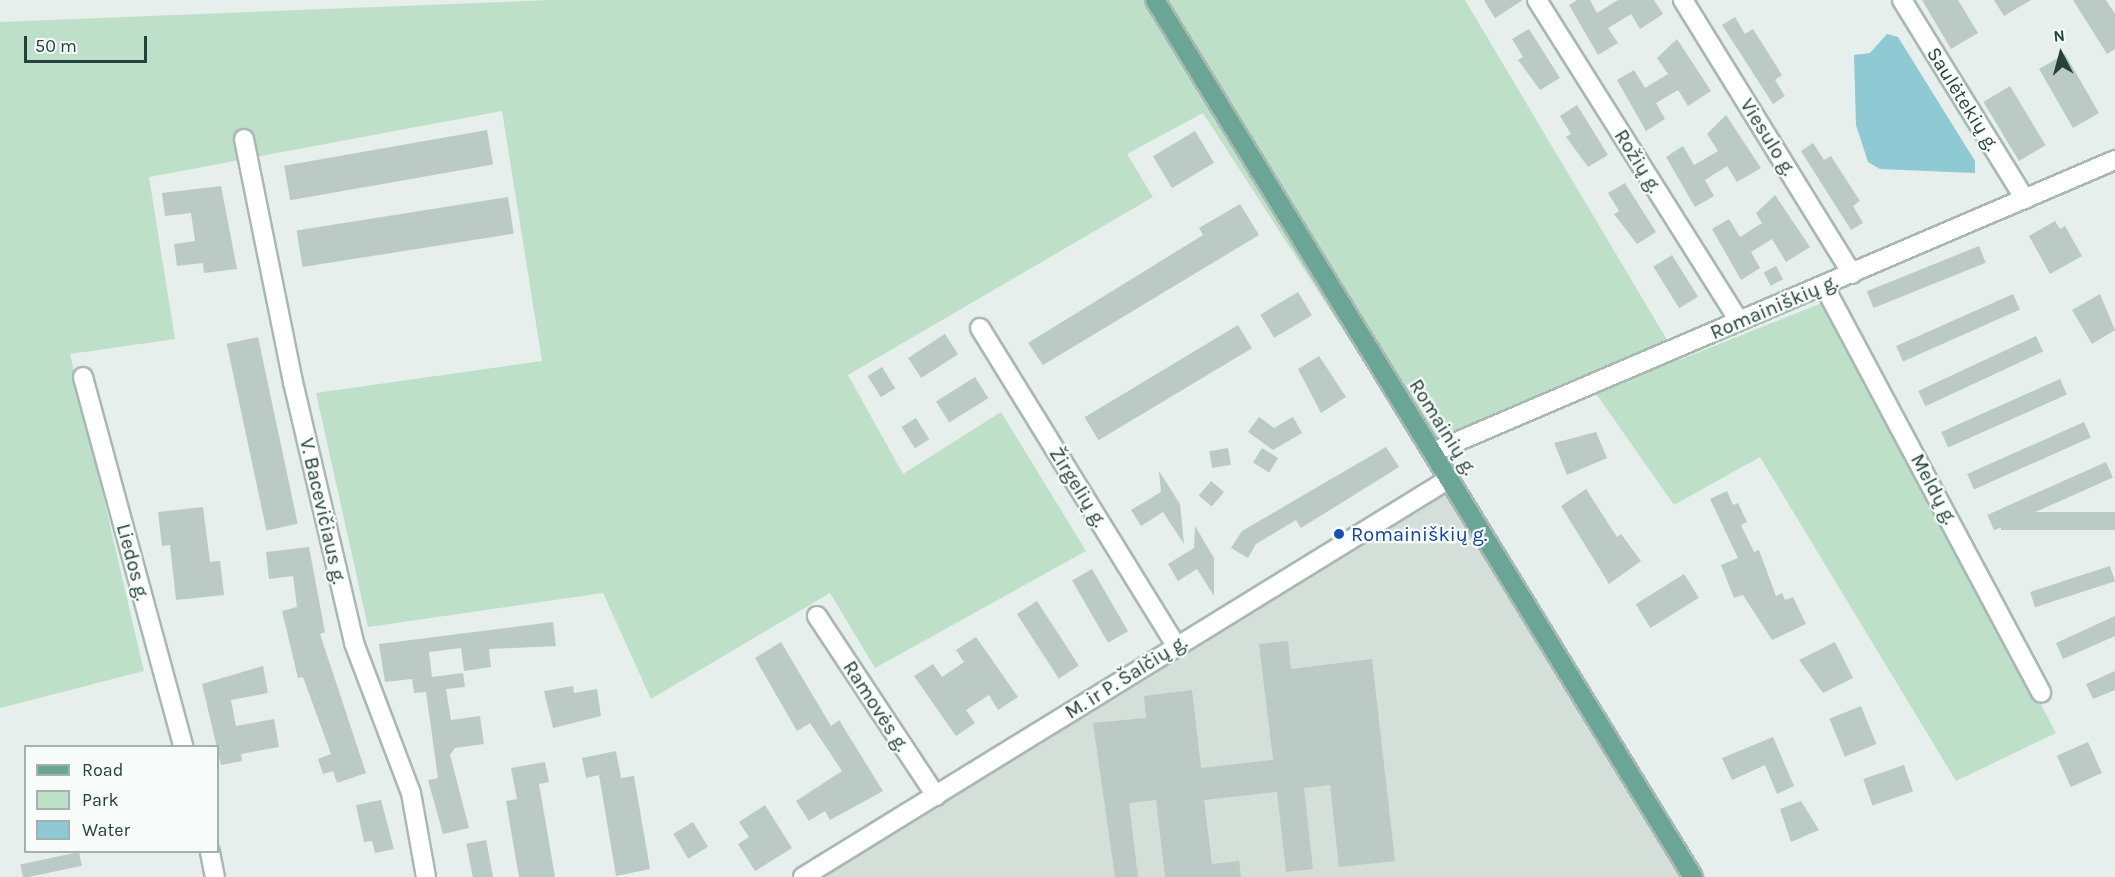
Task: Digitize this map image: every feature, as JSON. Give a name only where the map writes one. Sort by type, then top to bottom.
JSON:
[{"type":"main road","name":"Romainių g.","points":[[1155,0],[1693,877]]},
{"type":"street","name":"Rožių g.","points":[[1537,0],[1739,321]]},
{"type":"street","name":"Viesulo g.","points":[[1683,0],[1852,274]]},
{"type":"street","name":"Saulėtekių g.","points":[[1902,0],[2025,199]]},
{"type":"street","name":"V. Bacevičiaus g.","points":[[244,139],[292,382],[354,643],[411,793],[426,877]]},
{"type":"street","name":"Romainiškių g.","points":[[1433,452],[2115,160]]},
{"type":"street","name":"Meldų g.","points":[[1824,286],[2041,693]]},
{"type":"street","name":"Žirgelių g.","points":[[980,328],[1176,645]]},
{"type":"street","name":"Liedos g.","points":[[83,377],[182,745]]},
{"type":"street","name":"M. ir P. Šalčių g.","points":[[803,877],[1176,645],[1449,479]]},
{"type":"street","name":"Ramovės g.","points":[[817,616],[936,796]]},
{"type":"street","points":[[210,853],[215,877]]},
{"type":"shaded area","points":[[1447,489],[1685,877],[817,877]]},
{"type":"green space","points":[[551,0],[1465,0],[1679,360],[1827,301],[2056,733],[1956,781],[1760,457],[1674,505],[1583,375],[1418,446],[1203,113],[1127,154],[1153,197],[848,375],[903,474],[1001,412],[1086,551],[875,668],[830,593],[651,699],[603,593],[368,627],[316,393],[542,361],[502,111],[149,177],[175,339],[70,354],[144,671],[0,708],[0,22]]},
{"type":"water","points":[[1887,34],[1898,37],[1975,161],[1975,173],[1880,169],[1868,162],[1856,125],[1854,55],[1870,53]]},
{"type":"building","points":[[1484,0],[1523,0],[1495,18]]},
{"type":"building","points":[[1577,0],[1590,0],[1597,13],[1618,0],[1654,0],[1663,14],[1640,29],[1631,14],[1608,28],[1618,43],[1598,55],[1569,5]]},
{"type":"building","points":[[1922,0],[1958,0],[1978,33],[1951,49]]},
{"type":"building","points":[[1994,0],[2031,0],[2004,16]]},
{"type":"building","points":[[2073,0],[2106,0],[2115,14],[2115,49],[2107,54]]},
{"type":"building","points":[[1735,17],[1745,34],[1753,29],[1782,75],[1775,80],[1785,96],[1773,104],[1722,25]]},
{"type":"building","points":[[1529,29],[1560,78],[1540,90],[1518,60],[1523,57],[1512,39]]},
{"type":"building","points":[[1677,39],[1711,91],[1688,106],[1678,90],[1656,103],[1665,119],[1646,131],[1617,80],[1634,70],[1645,88],[1668,74],[1657,58]]},
{"type":"building","points":[[2065,54],[2099,113],[2073,128],[2039,69]]},
{"type":"building","points":[[2010,86],[2046,145],[2019,161],[1983,102]]},
{"type":"building","points":[[1577,105],[1608,155],[1588,167],[1566,137],[1571,134],[1560,116]]},
{"type":"building","points":[[1726,115],[1761,168],[1737,182],[1727,166],[1705,180],[1714,196],[1695,207],[1666,157],[1683,146],[1694,165],[1718,151],[1707,134]]},
{"type":"building","points":[[487,130],[493,164],[290,200],[284,166]]},
{"type":"building","points":[[1195,131],[1214,163],[1172,188],[1153,156]]},
{"type":"building","points":[[1813,143],[1824,160],[1831,156],[1860,201],[1853,206],[1863,223],[1851,230],[1801,151]]},
{"type":"building","points":[[1625,183],[1656,232],[1637,244],[1614,214],[1619,211],[1608,193]]},
{"type":"building","points":[[221,186],[237,269],[204,273],[203,263],[177,266],[174,244],[195,241],[191,213],[165,216],[162,193]]},
{"type":"building","points":[[1775,195],[1810,247],[1786,262],[1772,239],[1751,252],[1760,268],[1741,280],[1712,229],[1729,219],[1740,237],[1762,223],[1756,213]]},
{"type":"building","points":[[508,197],[514,234],[302,267],[297,230]]},
{"type":"building","points":[[1240,204],[1259,235],[1043,365],[1028,343],[1203,235],[1199,228]]},
{"type":"building","points":[[2055,221],[2060,229],[2065,226],[2082,256],[2050,274],[2029,236]]},
{"type":"building","points":[[1979,246],[1986,263],[1874,308],[1867,291]]},
{"type":"building","points":[[1672,255],[1698,297],[1679,308],[1653,267]]},
{"type":"building","points":[[1776,266],[1783,279],[1771,286],[1764,273]]},
{"type":"building","points":[[1298,292],[1312,315],[1274,338],[1260,315]]},
{"type":"building","points":[[2013,294],[2020,310],[1903,362],[1896,346]]},
{"type":"building","points":[[2100,294],[2115,330],[2092,344],[2072,310]]},
{"type":"building","points":[[1238,325],[1252,348],[1098,440],[1085,417]]},
{"type":"building","points":[[945,334],[958,354],[921,378],[908,358]]},
{"type":"building","points":[[2036,336],[2043,351],[1925,406],[1918,391]]},
{"type":"building","points":[[258,337],[298,524],[266,530],[227,344]]},
{"type":"building","points":[[1319,356],[1346,397],[1321,413],[1298,369]]},
{"type":"building","points":[[882,367],[895,388],[881,397],[868,376]]},
{"type":"building","points":[[975,377],[988,398],[949,423],[936,401]]},
{"type":"building","points":[[2060,379],[2067,395],[1948,447],[1941,432]]},
{"type":"building","points":[[1259,417],[1274,428],[1293,417],[1302,433],[1273,450],[1248,432]]},
{"type":"building","points":[[916,418],[929,439],[915,448],[902,427]]},
{"type":"building","points":[[2084,422],[2091,438],[1974,490],[1967,474]]},
{"type":"building","points":[[1596,432],[1607,458],[1567,475],[1554,443]]},
{"type":"building","points":[[1386,447],[1399,467],[1301,528],[1296,520],[1256,544],[1248,558],[1231,548],[1242,531]]},
{"type":"building","points":[[1228,448],[1231,465],[1212,468],[1209,451]]},
{"type":"building","points":[[1262,448],[1278,458],[1269,472],[1253,462]]},
{"type":"building","points":[[2106,462],[2113,478],[1994,530],[1987,515]]},
{"type":"building","points":[[1159,471],[1180,504],[1184,544],[1163,512],[1141,526],[1131,510],[1161,492]]},
{"type":"building","points":[[1211,481],[1224,492],[1212,506],[1199,496]]},
{"type":"building","points":[[1586,489],[1617,537],[1621,534],[1641,561],[1609,584],[1561,506]]},
{"type":"building","points":[[1727,491],[1733,505],[1738,503],[1747,522],[1741,525],[1754,552],[1759,550],[1776,596],[1782,593],[1785,600],[1793,597],[1806,624],[1772,640],[1743,595],[1734,598],[1721,565],[1738,558],[1710,499]]},
{"type":"building","points":[[203,507],[210,562],[220,561],[224,595],[176,600],[170,545],[162,546],[158,512]]},
{"type":"building","points":[[2001,512],[2115,512],[2115,530],[2001,530]]},
{"type":"building","points":[[1195,526],[1214,558],[1214,596],[1197,569],[1178,581],[1168,564],[1194,548]]},
{"type":"building","points":[[309,547],[325,632],[320,634],[366,773],[337,783],[333,771],[323,774],[318,759],[331,754],[303,677],[298,678],[282,611],[297,607],[293,576],[269,579],[266,552]]},
{"type":"building","points":[[2110,566],[2115,581],[2035,607],[2030,592]]},
{"type":"building","points":[[1092,569],[1128,631],[1108,643],[1072,580]]},
{"type":"building","points":[[1684,574],[1699,598],[1650,628],[1636,604]]},
{"type":"building","points":[[1037,601],[1079,666],[1059,679],[1017,614]]},
{"type":"building","points":[[2115,616],[2115,636],[2063,659],[2056,643]]},
{"type":"building","points":[[553,622],[556,646],[489,649],[491,667],[464,671],[461,648],[429,652],[432,677],[463,673],[465,687],[446,689],[451,720],[480,716],[484,744],[455,748],[450,755],[469,828],[443,834],[428,780],[438,778],[426,692],[414,693],[412,679],[385,682],[379,644]]},
{"type":"building","points":[[976,637],[1018,697],[998,710],[989,695],[966,710],[975,723],[956,736],[914,676],[933,664],[942,677],[964,662],[956,650]]},
{"type":"building","points":[[1288,641],[1291,669],[1372,659],[1395,861],[1339,867],[1330,785],[1304,788],[1313,869],[1286,872],[1277,792],[1204,800],[1212,864],[1239,861],[1241,877],[1165,877],[1156,800],[1129,803],[1138,877],[1115,877],[1093,723],[1146,718],[1144,696],[1192,690],[1201,768],[1273,760],[1259,644]]},
{"type":"building","points":[[781,642],[831,726],[839,720],[883,791],[830,820],[825,811],[809,821],[796,801],[842,771],[810,723],[797,731],[755,658]]},
{"type":"building","points":[[1835,642],[1853,678],[1823,693],[1799,660]]},
{"type":"building","points":[[263,666],[268,693],[231,700],[236,726],[274,719],[279,747],[241,754],[242,761],[221,765],[219,745],[216,745],[202,684]]},
{"type":"building","points":[[2115,671],[2115,690],[2093,699],[2086,684]]},
{"type":"building","points":[[573,686],[574,693],[597,689],[601,716],[553,728],[544,691]]},
{"type":"building","points":[[1861,706],[1876,744],[1845,757],[1829,719]]},
{"type":"building","points":[[1773,737],[1794,786],[1777,794],[1765,765],[1732,780],[1722,758]]},
{"type":"building","points":[[2088,742],[2102,773],[2071,787],[2057,756]]},
{"type":"building","points":[[616,751],[621,778],[634,776],[650,869],[616,876],[599,775],[586,778],[582,758]]},
{"type":"building","points":[[545,762],[549,782],[539,784],[555,877],[519,877],[506,801],[517,799],[511,768]]},
{"type":"building","points":[[1904,765],[1913,791],[1872,805],[1863,779]]},
{"type":"building","points":[[381,800],[394,849],[375,853],[372,841],[364,842],[356,805]]},
{"type":"building","points":[[1801,801],[1819,830],[1791,842],[1780,809]]},
{"type":"building","points":[[765,805],[792,848],[755,871],[738,844],[749,837],[739,822]]},
{"type":"building","points":[[693,822],[708,847],[688,859],[673,834]]},
{"type":"building","points":[[486,840],[493,877],[473,877],[466,844]]},
{"type":"building","points":[[79,853],[82,866],[23,877],[20,864]]},
{"type":"place","name":"Romainiškių g.","points":[[1339,534]]}]
